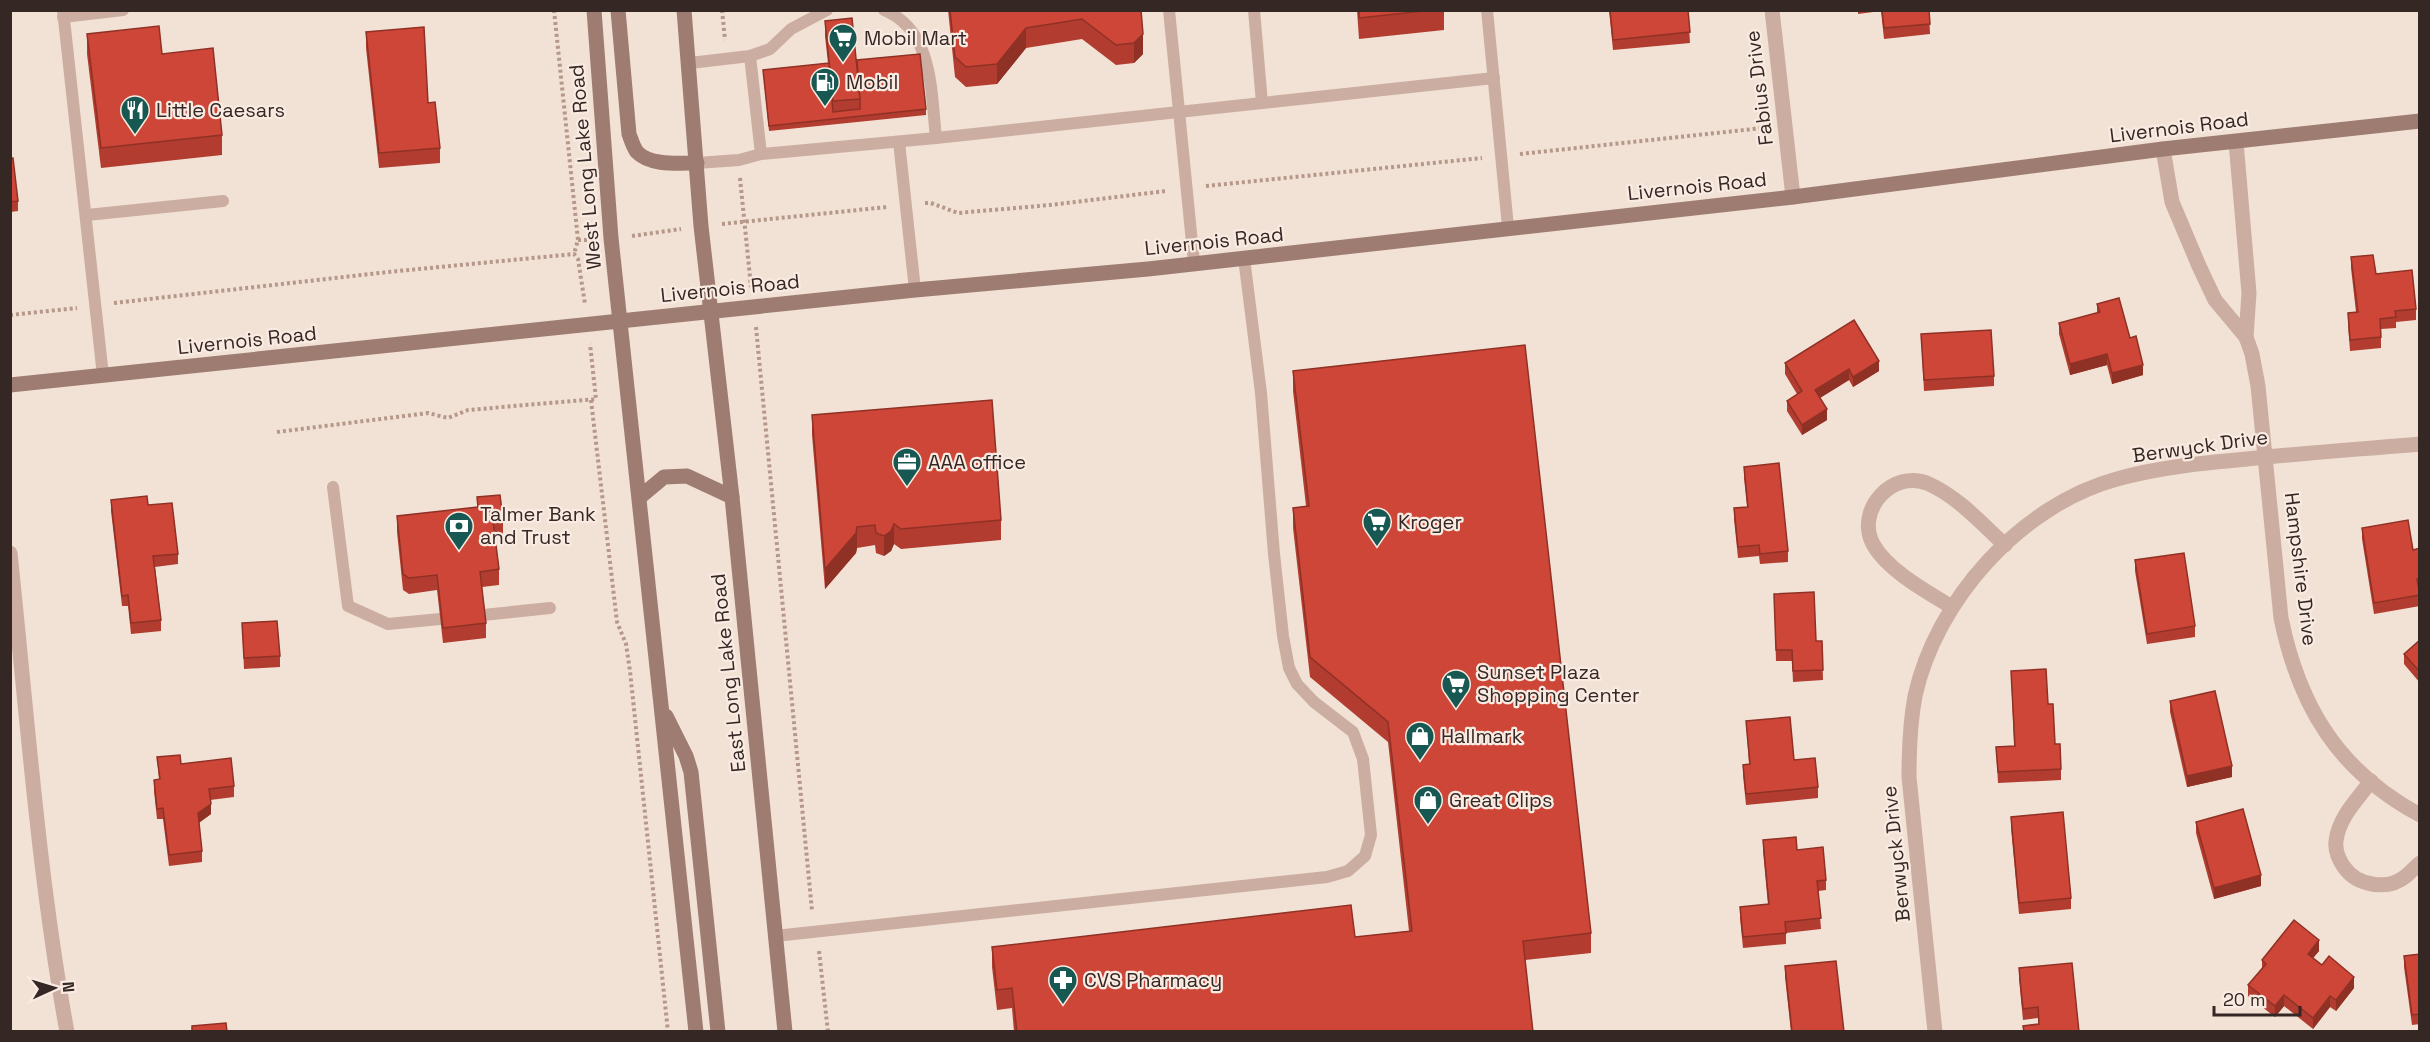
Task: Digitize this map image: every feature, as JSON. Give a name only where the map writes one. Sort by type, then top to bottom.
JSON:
[{"type":"main road","name":"West Long Lake Road","points":[[594,10],[609,214],[620,321]]},
{"type":"main road","points":[[618,10],[629,134],[637,152],[652,160],[697,163]]},
{"type":"main road","points":[[674,10],[686,40]]},
{"type":"main road","points":[[684,10],[711,311]]},
{"type":"main road","name":"Livernois Road","points":[[10,385],[915,290],[1244,258],[1793,197],[2163,149],[2420,121]]},
{"type":"main road","name":"East Long Lake Road","points":[[711,311],[732,497],[784,1032]]},
{"type":"main road","points":[[620,321],[696,1032]]},
{"type":"main road","points":[[640,497],[664,477],[687,476],[732,497]]},
{"type":"main road","points":[[662,708],[686,756],[691,772],[718,1032]]},
{"type":"street","name":"Fabius Drive","points":[[1772,10],[1793,197]]},
{"type":"street","name":"Hampshire Drive","points":[[2236,142],[2249,293],[2246,338]]},
{"type":"street","name":"Hampshire Drive","points":[[2163,149],[2172,202],[2199,266],[2215,300],[2246,338],[2252,354],[2266,457],[2281,618],[2287,647],[2309,707],[2326,734],[2346,759],[2371,781],[2420,815]]},
{"type":"street","name":"Berwyck Drive","points":[[1935,1032],[1909,777],[1910,736],[1915,695],[1925,663],[1952,607],[1968,585],[2005,544],[2025,527],[2061,503],[2115,479],[2154,470],[2266,457],[2420,444]]},
{"type":"street","points":[[1952,607],[1923,589],[1882,557],[1872,542],[1869,530],[1869,519],[1876,499],[1900,483],[1919,481],[1929,484],[1949,496],[2005,544]]},
{"type":"street","points":[[10,553],[42,866],[67,1032]]},
{"type":"street","points":[[2371,781],[2342,818],[2336,843],[2339,860],[2349,874],[2362,882],[2376,885],[2390,884],[2405,877],[2420,863]]},
{"type":"lane","points":[[103,376],[63,14],[123,10]]},
{"type":"lane","points":[[690,63],[750,56],[770,49],[791,29],[827,10]]},
{"type":"lane","points":[[884,10],[896,15],[920,45],[928,65],[936,138]]},
{"type":"lane","points":[[1169,10],[1194,263]]},
{"type":"lane","points":[[1254,10],[1262,103]]},
{"type":"lane","points":[[1487,10],[1508,227]]},
{"type":"lane","points":[[750,56],[761,154]]},
{"type":"lane","points":[[697,163],[739,160],[761,154],[899,142],[1494,78]]},
{"type":"lane","points":[[899,142],[915,290]]},
{"type":"lane","points":[[87,215],[223,201]]},
{"type":"lane","points":[[775,936],[1327,877],[1348,871],[1365,856],[1371,835],[1363,759],[1353,732],[1314,702],[1297,684],[1289,668],[1274,554],[1261,393],[1244,258]]},
{"type":"lane","points":[[333,487],[348,606],[388,624],[440,619]]},
{"type":"lane","points":[[483,615],[550,608]]},
{"type":"path","points":[[554,10],[578,240],[574,254]]},
{"type":"path","points":[[722,10],[725,40]]},
{"type":"path","points":[[1529,153],[1768,127]]},
{"type":"path","points":[[1205,186],[1477,159]]},
{"type":"path","points":[[740,177],[746,238]]},
{"type":"path","points":[[927,203],[958,213],[1169,191]]},
{"type":"path","points":[[729,223],[886,207]]},
{"type":"path","points":[[633,236],[685,229]]},
{"type":"path","points":[[578,240],[584,240]]},
{"type":"path","points":[[574,254],[578,259]]},
{"type":"path","points":[[116,303],[379,273],[574,254]]},
{"type":"path","points":[[10,315],[81,307]]},
{"type":"path","points":[[761,372],[810,894],[828,1032]]},
{"type":"path","points":[[277,432],[428,413],[448,418],[468,411],[593,400],[616,622],[626,644],[630,671],[668,1032]]},
{"type":"building","points":[[950,10],[1141,10],[1143,34],[1134,43],[1116,45],[1082,19],[1026,28],[997,64],[966,67],[955,57]]},
{"type":"building","points":[[1359,10],[1433,10],[1359,18]]},
{"type":"building","points":[[1610,10],[1688,10],[1690,32],[1613,40]]},
{"type":"building","points":[[1882,10],[1929,10],[1930,24],[1884,28]]},
{"type":"building","points":[[852,18],[860,99],[833,101],[825,21]]},
{"type":"building","points":[[159,26],[162,54],[213,48],[222,135],[101,148],[87,34]]},
{"type":"building","points":[[424,27],[428,103],[435,102],[440,148],[379,153],[366,32]]},
{"type":"building","points":[[920,54],[926,109],[769,126],[763,70],[829,63],[833,112],[860,109],[857,60]]},
{"type":"building","points":[[10,158],[13,158],[18,201],[10,202]]},
{"type":"building","points":[[2373,255],[2376,274],[2412,270],[2416,309],[2395,311],[2396,317],[2380,319],[2381,337],[2350,340],[2348,313],[2358,312],[2351,257]]},
{"type":"building","points":[[2119,298],[2130,338],[2136,336],[2143,365],[2112,373],[2107,354],[2070,364],[2059,323],[2100,312],[2097,304]]},
{"type":"building","points":[[1854,320],[1879,361],[1853,377],[1849,369],[1815,390],[1827,409],[1802,425],[1787,401],[1802,391],[1785,363]]},
{"type":"building","points":[[1991,330],[1994,376],[1924,380],[1921,334]]},
{"type":"building","name":"Sunset Plaza Shopping Center","points":[[1525,345],[1591,933],[1523,941],[1533,1032],[1017,1032],[1012,988],[997,990],[992,947],[1351,905],[1355,937],[1412,931],[1388,722],[1310,657],[1293,508],[1309,506],[1293,371]]},
{"type":"building","name":"AAA office","points":[[992,400],[1001,520],[901,529],[894,524],[891,531],[884,536],[876,533],[875,525],[857,527],[856,533],[825,569],[812,415]]},
{"type":"building","points":[[1779,463],[1788,551],[1760,554],[1759,545],[1738,547],[1734,508],[1748,507],[1744,467]]},
{"type":"building","points":[[500,495],[503,519],[493,521],[499,569],[480,572],[486,623],[443,628],[437,575],[409,578],[403,574],[397,516],[478,507],[477,497]]},
{"type":"building","points":[[147,496],[148,505],[172,503],[178,554],[153,556],[161,620],[131,623],[128,595],[122,596],[111,500]]},
{"type":"building","points":[[2408,520],[2413,550],[2420,548],[2420,578],[2417,579],[2420,595],[2374,603],[2362,528]]},
{"type":"building","points":[[2184,553],[2195,626],[2147,634],[2135,560]]},
{"type":"building","points":[[1814,592],[1816,641],[1822,641],[1823,670],[1793,671],[1792,650],[1776,650],[1774,594]]},
{"type":"building","points":[[277,621],[280,656],[244,658],[242,623]]},
{"type":"building","points":[[2420,640],[2420,672],[2404,654]]},
{"type":"building","points":[[2046,669],[2048,704],[2053,704],[2055,744],[2060,744],[2061,769],[1998,772],[1996,747],[2015,746],[2011,671]]},
{"type":"building","points":[[2215,691],[2232,766],[2187,776],[2170,701]]},
{"type":"building","points":[[1790,717],[1794,760],[1815,758],[1818,787],[1746,794],[1743,765],[1750,764],[1746,721]]},
{"type":"building","points":[[180,755],[181,764],[231,758],[234,786],[209,789],[211,804],[198,813],[202,851],[169,855],[163,808],[157,809],[154,780],[160,779],[157,757]]},
{"type":"building","points":[[2243,809],[2261,875],[2214,888],[2196,822]]},
{"type":"building","points":[[2063,812],[2071,898],[2019,903],[2011,817]]},
{"type":"building","points":[[1796,837],[1797,850],[1823,847],[1826,880],[1817,881],[1821,918],[1785,922],[1786,933],[1743,937],[1740,907],[1769,904],[1763,840]]},
{"type":"building","points":[[2294,920],[2319,940],[2308,954],[2322,965],[2329,956],[2354,977],[2336,1000],[2330,996],[2313,1018],[2284,995],[2275,1006],[2248,985],[2266,964],[2262,960]]},
{"type":"building","points":[[2420,954],[2420,1014],[2412,1015],[2404,956]]},
{"type":"building","points":[[1836,961],[1844,1032],[1792,1032],[1785,966]]},
{"type":"building","points":[[2072,963],[2079,1032],[2024,1032],[2023,1026],[2039,1024],[2038,1007],[2023,1009],[2019,968]]},
{"type":"building","points":[[226,1023],[227,1032],[192,1032],[192,1026]]},
{"type":"place","name":"Mobil Mart","points":[[843,64]]},
{"type":"place","name":"Mobil","points":[[825,108]]},
{"type":"place","name":"Little Caesars","points":[[135,136]]},
{"type":"place","name":"AAA office","points":[[907,488]]},
{"type":"place","name":"Kroger","points":[[1377,548]]},
{"type":"place","name":"Talmer Bank and Trust","points":[[459,552]]},
{"type":"place","name":"Sunset Plaza Shopping Center","points":[[1456,710]]},
{"type":"place","name":"Hallmark","points":[[1420,762]]},
{"type":"place","name":"Great Clips","points":[[1428,826]]},
{"type":"place","name":"CVS Pharmacy","points":[[1063,1006]]}]
